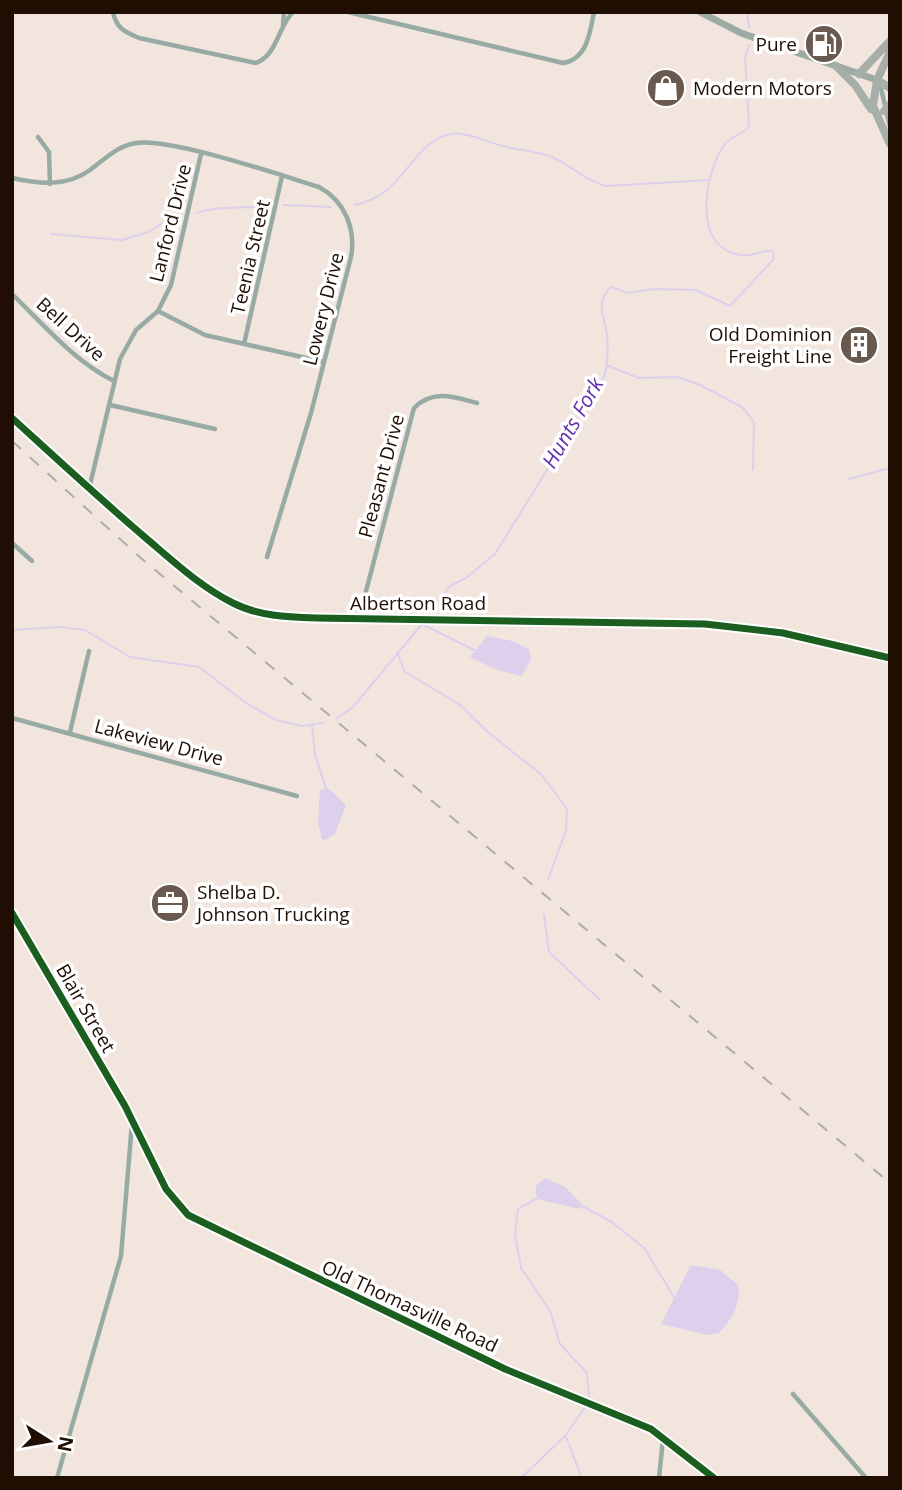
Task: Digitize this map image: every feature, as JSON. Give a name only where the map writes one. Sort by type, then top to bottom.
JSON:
[{"type":"highway","points":[[859,74],[890,41]]},
{"type":"highway","points":[[877,80],[890,52]]},
{"type":"main road","points":[[700,12],[741,33],[877,80],[890,88]]},
{"type":"main road","points":[[836,66],[855,85],[890,144]]},
{"type":"main road","points":[[877,80],[890,79]]},
{"type":"main road","points":[[875,115],[872,99],[877,80]]},
{"type":"street","points":[[113,12],[114,21],[122,31],[139,38],[250,63],[264,60],[274,49],[284,12]]},
{"type":"street","points":[[282,26],[293,12]]},
{"type":"street","points":[[348,12],[563,63],[573,61],[586,46],[594,12]]},
{"type":"street","points":[[877,80],[883,90],[890,127]]},
{"type":"street","points":[[38,137],[49,152],[50,184]]},
{"type":"street","name":"Lowery Drive","points":[[12,178],[50,184],[78,177],[117,149],[137,143],[156,143],[319,187],[332,195],[343,209],[352,232],[351,257],[324,362],[267,557]]},
{"type":"street","name":"Lanford Drive","points":[[89,489],[114,381],[129,339],[158,311],[174,274],[201,154]]},
{"type":"street","name":"Teenia Street","points":[[244,344],[282,176]]},
{"type":"street","name":"Bell Drive","points":[[12,294],[95,372],[114,381]]},
{"type":"street","points":[[158,311],[190,329],[324,362]]},
{"type":"street","name":"Pleasant Drive","points":[[359,618],[414,408],[423,400],[436,396],[477,403]]},
{"type":"street","points":[[110,405],[215,429]]},
{"type":"street","name":"Albertson Road","points":[[12,418],[89,489],[174,561],[233,604],[281,616],[705,624],[783,633],[890,658]]},
{"type":"street","points":[[12,543],[32,561]]},
{"type":"street","points":[[70,733],[89,651]]},
{"type":"street","name":"Lakeview Drive","points":[[12,718],[297,796]]},
{"type":"street","name":"Blair Street","points":[[12,913],[132,1119]]},
{"type":"street","points":[[57,1478],[121,1255],[132,1119]]},
{"type":"street","name":"Old Thomasville Road","points":[[132,1119],[166,1189],[177,1204],[201,1224],[505,1369],[651,1429],[714,1478]]},
{"type":"street","points":[[793,1394],[866,1478]]},
{"type":"street","points":[[659,1478],[663,1438]]},
{"type":"shaded area","points":[[487,636],[512,641],[529,649],[531,659],[522,676],[497,670],[470,657]]},
{"type":"shaded area","points":[[329,789],[346,805],[335,834],[325,840],[322,839],[318,821],[320,790]]},
{"type":"shaded area","points":[[545,1178],[565,1187],[581,1203],[580,1209],[541,1200],[536,1195],[536,1186]]},
{"type":"shaded area","points":[[691,1265],[720,1270],[738,1285],[734,1311],[719,1333],[707,1335],[661,1324]]},
{"type":"waterway","name":"Hunts Fork","points":[[747,12],[749,27]]},
{"type":"waterway","name":"Hunts Fork","points":[[430,612],[450,586],[466,578],[495,554],[602,381],[607,346],[602,304],[611,287],[628,293],[653,289],[696,290],[730,306],[774,259],[773,251],[748,256],[726,250],[716,242],[707,216],[709,184],[718,156],[730,139],[749,126],[745,57],[749,45]]},
{"type":"waterway","points":[[354,205],[377,197],[434,141],[445,135],[455,134],[465,134],[549,156],[606,186],[710,180]]},
{"type":"waterway","points":[[283,205],[331,207]]},
{"type":"waterway","points":[[197,213],[222,208],[269,207]]},
{"type":"waterway","points":[[51,234],[122,240],[148,232],[178,214]]},
{"type":"waterway","points":[[606,365],[639,378],[677,377],[700,385],[742,407],[754,422],[753,470]]},
{"type":"waterway","points":[[849,479],[890,468]]},
{"type":"waterway","name":"Hunts Fork","points":[[337,718],[353,707],[422,624],[476,651]]},
{"type":"waterway","name":"Hunts Fork","points":[[12,630],[62,627],[85,630],[130,657],[199,667],[246,703],[276,720],[302,726],[323,723]]},
{"type":"waterway","points":[[397,652],[405,672],[459,704],[490,734],[542,775],[567,809],[566,830],[548,880]]},
{"type":"waterway","points":[[312,726],[315,755],[327,791]]},
{"type":"waterway","points":[[544,915],[549,952],[600,1000]]},
{"type":"waterway","points":[[540,1197],[518,1209],[515,1234],[521,1268],[550,1311],[560,1344],[587,1373],[589,1396]]},
{"type":"waterway","points":[[580,1205],[612,1222],[644,1248],[674,1297]]},
{"type":"waterway","points":[[521,1478],[565,1436],[586,1406]]},
{"type":"waterway","points":[[566,1437],[582,1478]]},
{"type":"railway","points":[[12,441],[142,559],[890,1183]]},
{"type":"cycle path","points":[[12,418],[188,574],[221,597],[252,611],[316,618],[705,624],[783,633],[890,658]]},
{"type":"cycle path","points":[[12,913],[125,1106],[166,1189],[188,1215],[505,1369],[651,1429],[714,1478]]},
{"type":"place","name":"Pure","points":[[824,44]]},
{"type":"place","name":"Modern Motors","points":[[666,88]]},
{"type":"place","name":"Old Dominion Freight Line","points":[[859,345]]},
{"type":"place","name":"Shelba D. Johnson Trucking","points":[[170,903]]}]
